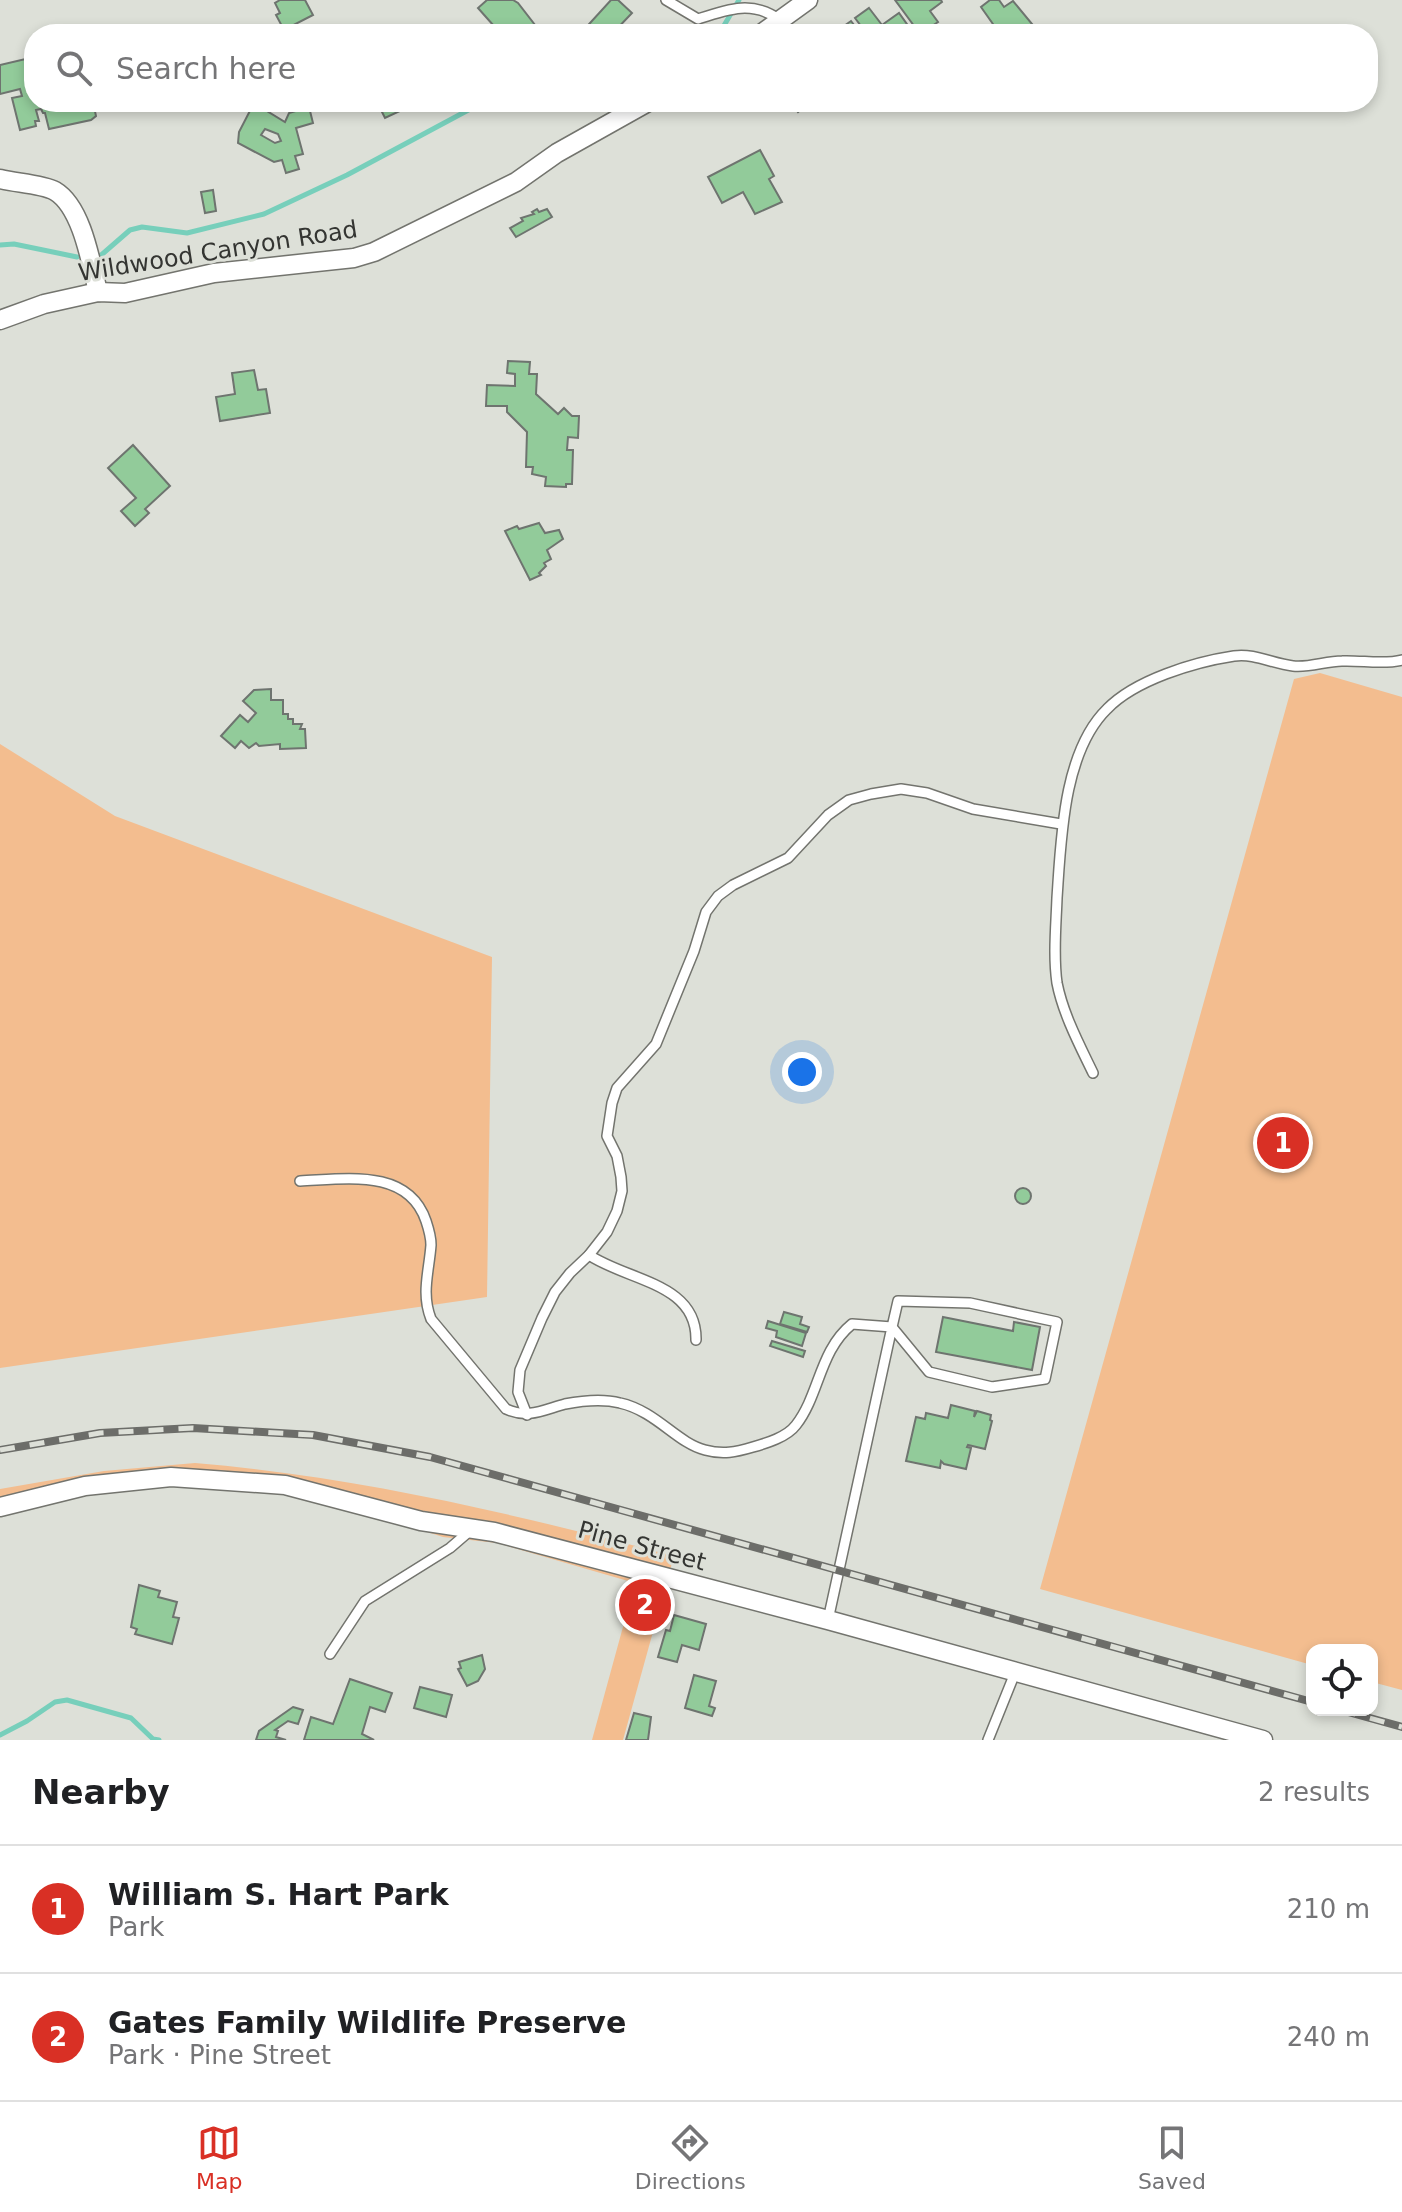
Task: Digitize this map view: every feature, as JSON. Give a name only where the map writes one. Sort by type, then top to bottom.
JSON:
[{"type":"street","points":[[775,24],[808,0]]},
{"type":"street","name":"Wildwood Canyon Road","points":[[0,320],[44,304],[98,292],[125,293],[214,273],[354,258],[374,252],[516,182],[557,153],[630,112]]},
{"type":"street","points":[[0,179],[53,190],[70,205],[91,258],[98,292]]},
{"type":"street","name":"Pine Street","points":[[0,1507],[85,1486],[171,1477],[285,1485],[421,1521],[494,1532],[1263,1740]]},
{"type":"lane","points":[[666,0],[698,19],[746,6],[767,10],[780,20]]},
{"type":"lane","points":[[1093,1073],[1057,984],[1055,936],[1061,824],[1085,737],[1122,695],[1143,684],[1207,662],[1238,655],[1294,666],[1340,661],[1402,660]]},
{"type":"lane","points":[[527,1415],[518,1392],[520,1370],[555,1292],[607,1232],[617,1211],[622,1191],[617,1156],[607,1136],[617,1088],[656,1044],[694,951],[706,912],[718,896],[733,885],[788,858],[828,815],[849,800],[871,794],[901,789],[927,793],[973,809],[1061,824]]},
{"type":"lane","points":[[300,1181],[352,1179],[393,1184],[421,1205],[431,1235],[424,1288],[425,1305],[431,1319],[506,1409],[527,1415],[566,1404],[616,1402],[654,1417],[700,1449],[722,1454],[771,1442],[795,1427],[821,1368],[840,1334],[852,1324],[892,1327],[929,1372],[992,1387],[1045,1379],[1057,1322],[970,1303],[898,1301],[892,1327],[828,1620]]},
{"type":"lane","points":[[589,1255],[608,1268],[674,1294],[689,1308],[696,1326],[696,1340]]},
{"type":"lane","points":[[330,1654],[365,1601],[450,1548],[472,1529]]},
{"type":"lane","points":[[988,1740],[1015,1673]]},
{"type":"shaded area","points":[[1320,673],[1402,697],[1402,1690],[1378,1684],[1378,1644],[1306,1644],[1306,1663],[1040,1589],[1294,679]]},
{"type":"shaded area","points":[[0,744],[115,816],[492,957],[487,1297],[0,1368]]},
{"type":"shaded area","points":[[195,1463],[317,1478],[436,1499],[674,1556],[623,1740],[592,1740],[635,1583],[497,1543],[443,1537],[324,1499],[277,1490],[195,1486],[105,1490],[0,1513],[0,1489],[104,1471]]},
{"type":"building","points":[[280,0],[305,0],[313,15],[296,24],[281,24],[275,3]]},
{"type":"building","points":[[487,0],[513,0],[534,24],[492,24],[478,8]]},
{"type":"building","points":[[611,0],[618,0],[632,13],[622,24],[589,24]]},
{"type":"building","points":[[895,0],[941,0],[930,11],[938,22],[913,24]]},
{"type":"building","points":[[990,0],[999,0],[1004,7],[1013,1],[1032,24],[993,24],[981,7]]},
{"type":"building","points":[[869,8],[881,24],[860,24],[855,18]]},
{"type":"building","points":[[899,13],[907,24],[883,24]]},
{"type":"building","points":[[24,59],[24,112],[37,112],[39,121],[35,121],[36,126],[20,130],[12,98],[22,96],[20,89],[0,94],[0,65]]},
{"type":"building","points":[[95,112],[96,116],[91,120],[49,129],[43,113]]},
{"type":"building","points":[[249,112],[269,112],[285,122],[289,113],[310,112],[313,123],[296,128],[303,154],[295,156],[299,169],[286,173],[282,160],[274,162],[238,143],[239,132]],"holes":[[[265,129],[278,134],[281,141],[275,143],[261,135]]]},
{"type":"building","points":[[382,112],[398,112],[385,118]]},
{"type":"building","points":[[760,150],[774,176],[769,179],[782,202],[755,214],[743,192],[722,203],[708,177]]},
{"type":"building","points":[[213,190],[216,211],[205,213],[201,192]]},
{"type":"building","points":[[537,209],[539,212],[547,209],[552,217],[516,237],[510,228]]},
{"type":"building","points":[[508,361],[530,362],[529,374],[537,374],[536,394],[558,414],[564,408],[572,416],[579,416],[578,438],[568,437],[567,450],[573,450],[572,484],[566,484],[566,487],[545,486],[546,477],[532,474],[533,467],[526,467],[527,432],[507,412],[507,406],[486,406],[487,385],[515,386],[515,374],[507,373]]},
{"type":"building","points":[[254,370],[258,390],[266,389],[270,413],[220,421],[216,397],[235,394],[232,373]]},
{"type":"building","points":[[133,445],[170,486],[145,509],[149,513],[135,526],[121,511],[136,498],[108,468]]},
{"type":"building","points":[[539,523],[545,533],[559,530],[563,539],[547,550],[551,559],[544,563],[546,566],[539,573],[541,575],[530,580],[505,531]]},
{"type":"building","points":[[271,689],[271,700],[283,700],[283,714],[293,719],[293,724],[302,724],[300,729],[305,729],[306,748],[280,749],[280,744],[259,746],[256,743],[249,748],[241,741],[235,748],[221,736],[240,715],[248,722],[256,713],[243,701],[254,690]]},
{"type":"building","points":[[1023,1188],[1029,1190],[1029,1202],[1023,1204],[1017,1202],[1015,1196],[1017,1190]]},
{"type":"building","points":[[784,1312],[802,1317],[800,1324],[809,1327],[807,1332],[780,1324]]},
{"type":"building","points":[[943,1317],[1013,1331],[1014,1322],[1040,1327],[1032,1370],[936,1352]]},
{"type":"building","points":[[768,1321],[806,1333],[802,1346],[776,1337],[777,1331],[766,1328]]},
{"type":"building","points":[[772,1341],[805,1351],[803,1357],[770,1346]]},
{"type":"building","points":[[951,1405],[975,1411],[974,1417],[977,1411],[991,1415],[985,1449],[968,1445],[971,1448],[966,1469],[941,1461],[940,1468],[906,1461],[916,1417],[925,1419],[926,1413],[948,1418]]},
{"type":"building","points":[[139,1585],[160,1591],[158,1597],[177,1602],[173,1617],[179,1618],[172,1644],[135,1634],[137,1629],[131,1627]]},
{"type":"building","points":[[674,1615],[706,1624],[699,1650],[682,1645],[677,1662],[658,1657]]},
{"type":"building","points":[[482,1655],[485,1669],[478,1681],[467,1686],[458,1669],[461,1668],[459,1662]]},
{"type":"building","points":[[694,1675],[716,1681],[709,1706],[715,1708],[712,1716],[685,1708]]},
{"type":"building","points":[[350,1679],[392,1693],[385,1712],[370,1707],[362,1734],[374,1740],[304,1740],[311,1717],[333,1724]]},
{"type":"building","points":[[420,1687],[452,1695],[446,1717],[414,1708]]},
{"type":"building","points":[[293,1707],[303,1710],[298,1724],[288,1721],[275,1730],[278,1731],[276,1737],[286,1740],[256,1740],[259,1731]]},
{"type":"building","points":[[634,1713],[651,1717],[648,1740],[626,1740]]},
{"type":"waterway","points":[[725,24],[739,0]]},
{"type":"waterway","points":[[99,257],[130,230],[142,227],[187,233],[264,214],[347,175],[465,112]]},
{"type":"waterway","points":[[0,245],[14,244],[77,257]]},
{"type":"waterway","points":[[0,1735],[55,1702],[67,1700],[131,1718],[153,1739],[159,1740]]},
{"type":"railway","points":[[0,1450],[100,1433],[193,1428],[313,1435],[430,1457],[1306,1700]]},
{"type":"railway","points":[[1363,1716],[1402,1727]]},
{"type":"place","name":"William S. Hart Park","points":[[1283,1143]]},
{"type":"place","name":"Gates Family Wildlife Preserve","points":[[645,1605]]}]
